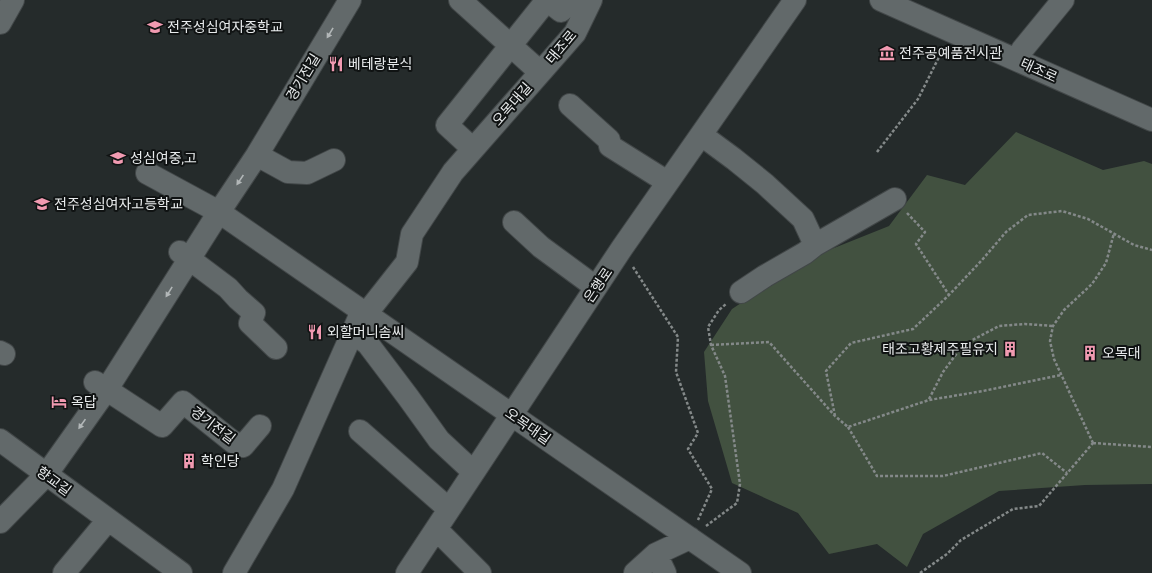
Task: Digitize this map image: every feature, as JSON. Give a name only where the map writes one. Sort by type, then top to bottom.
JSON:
[{"type":"street","points":[[0,23],[13,0]]},
{"type":"street","name":"경기전길","points":[[0,522],[46,475],[101,386],[185,256],[219,212],[257,155],[349,0]]},
{"type":"street","points":[[460,0],[540,72]]},
{"type":"street","points":[[473,150],[447,125],[547,0],[561,11],[573,0]]},
{"type":"street","name":"태조로","points":[[540,72],[575,33],[591,0]]},
{"type":"street","name":"은행로","points":[[407,573],[622,248],[795,0]]},
{"type":"street","name":"태조로","points":[[881,0],[980,44],[1151,116]]},
{"type":"street","name":"태조로","points":[[1022,50],[1063,0]]},
{"type":"street","name":"오목대길","points":[[234,573],[283,489],[352,332],[364,312],[407,262],[412,234],[454,172],[540,72]]},
{"type":"street","points":[[570,105],[609,140],[610,146],[661,178]]},
{"type":"street","points":[[711,142],[765,184],[803,219],[815,245]]},
{"type":"street","points":[[257,155],[288,172],[307,173],[334,160]]},
{"type":"street","name":"오목대길","points":[[147,173],[219,212],[740,573]]},
{"type":"street","points":[[741,292],[805,253],[815,245],[895,199]]},
{"type":"street","name":"은행로","points":[[514,222],[541,247],[590,283]]},
{"type":"street","points":[[185,256],[228,288],[254,313],[250,323],[276,348]]},
{"type":"street","points":[[352,332],[368,344],[408,396],[439,440],[467,466]]},
{"type":"street","name":"경기전길","points":[[101,386],[162,426],[183,402],[233,442],[243,446],[260,426]]},
{"type":"street","points":[[360,431],[442,503]]},
{"type":"street","name":"향교길","points":[[0,440],[181,573]]},
{"type":"street","points":[[64,573],[108,520]]},
{"type":"street","points":[[442,535],[480,573]]},
{"type":"street","points":[[635,573],[661,564],[690,538]]},
{"type":"path","points":[[877,152],[918,99],[952,31]]},
{"type":"path","points":[[895,199],[925,232],[916,244],[949,295]]},
{"type":"path","points":[[835,416],[826,371],[851,342],[913,329],[949,295],[1006,232],[1028,215],[1062,211],[1088,219],[1134,245],[1152,250]]},
{"type":"path","points":[[1093,443],[1054,359],[1050,341],[1053,326],[1064,310],[1092,284],[1106,263],[1114,233]]},
{"type":"path","points":[[630,261],[678,337],[676,372],[698,433],[688,449],[712,488],[690,538]]},
{"type":"path","points":[[690,538],[737,503],[740,484],[725,376],[711,345],[708,328],[719,310]]},
{"type":"path","points":[[929,400],[943,372],[963,345],[999,326],[1025,324],[1053,326]]},
{"type":"path","points":[[711,345],[769,342],[835,416],[848,427],[877,476],[943,476],[1042,453],[1067,473]]},
{"type":"path","points":[[848,427],[929,400],[983,391],[1061,375]]},
{"type":"path","points":[[1093,443],[1152,447]]},
{"type":"path","points":[[920,573],[947,554],[961,540],[1013,509],[1039,506],[1093,443]]},
{"type":"green space","points":[[1016,132],[1103,170],[1144,161],[1152,164],[1152,484],[1085,485],[999,491],[923,534],[907,567],[877,544],[829,554],[798,513],[732,483],[708,401],[704,352],[732,309],[809,258],[889,226],[927,175],[965,185]]},
{"type":"place","name":"전주성심여자중학교","points":[[155,27]]},
{"type":"place","name":"전주공예품전시관","points":[[887,53]]},
{"type":"place","name":"베테랑분식","points":[[336,64]]},
{"type":"place","name":"성심여중,고","points":[[118,158]]},
{"type":"place","name":"전주성심여자고등학교","points":[[42,204]]},
{"type":"place","name":"외할머니솜씨","points":[[315,332]]},
{"type":"place","name":"태조고황제주필유지","points":[[1010,349]]},
{"type":"place","name":"오목대","points":[[1090,353]]},
{"type":"place","name":"옥답","points":[[59,402]]},
{"type":"place","name":"학인당","points":[[189,461]]}]
